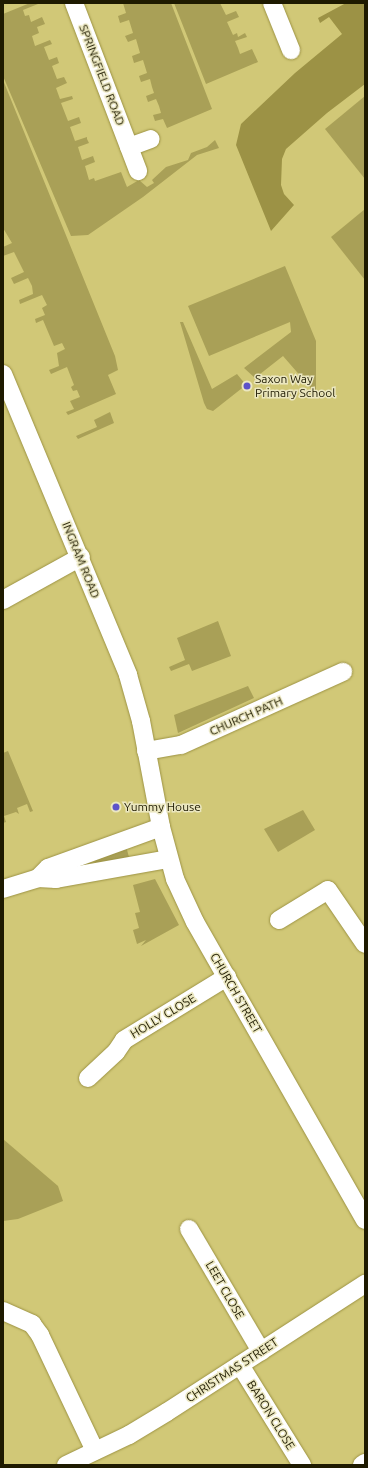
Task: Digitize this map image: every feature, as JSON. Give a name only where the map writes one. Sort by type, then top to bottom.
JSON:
[{"type":"street","name":"SPRINGFIELD ROAD","points":[[74,3],[138,171]]},
{"type":"street","points":[[272,3],[291,50]]},
{"type":"street","points":[[129,147],[151,139]]},
{"type":"street","name":"INGRAM ROAD","points":[[3,374],[81,557],[128,675],[142,721],[146,751]]},
{"type":"street","points":[[3,600],[81,557]]},
{"type":"street","name":"CHURCH PATH","points":[[146,751],[181,745],[343,672]]},
{"type":"street","name":"CHURCH STREET","points":[[146,751],[168,859],[195,922],[228,977],[365,1220]]},
{"type":"street","points":[[38,878],[48,868],[161,827]]},
{"type":"street","points":[[3,889],[38,878],[56,879],[168,859]]},
{"type":"street","points":[[279,920],[328,890],[365,944]]},
{"type":"street","name":"HOLLY CLOSE","points":[[88,1078],[116,1052],[124,1040],[228,977]]},
{"type":"street","name":"LEET CLOSE","points":[[189,1229],[261,1351]]},
{"type":"street","name":"CHRISTMAS STREET","points":[[66,1465],[129,1435],[365,1284]]},
{"type":"street","points":[[3,1311],[32,1324],[40,1335],[95,1451]]},
{"type":"street","name":"BARON CLOSE","points":[[240,1365],[302,1465]]},
{"type":"shaded area","points":[[30,3],[38,4],[23,10],[25,16],[29,15],[31,22],[42,17],[45,24],[37,27],[39,33],[32,36],[35,46],[50,40],[52,44],[44,47],[49,60],[57,57],[59,63],[52,66],[57,79],[64,77],[67,83],[56,88],[60,99],[72,96],[73,99],[61,103],[68,121],[79,117],[81,123],[70,127],[75,141],[87,137],[89,143],[78,147],[82,160],[93,156],[95,162],[85,166],[89,180],[94,178],[95,181],[121,172],[127,187],[139,180],[147,187],[154,183],[152,180],[166,167],[188,160],[191,153],[207,147],[215,140],[219,148],[197,155],[143,197],[88,235],[71,236],[3,76],[3,14]]},
{"type":"shaded area","points":[[123,3],[171,3],[212,109],[167,128],[163,119],[155,121],[153,115],[161,113],[156,99],[148,102],[146,96],[154,93],[150,79],[141,82],[139,76],[147,73],[143,60],[134,63],[132,56],[140,53],[136,39],[128,42],[125,36],[133,33],[129,20],[120,23],[118,16],[126,13]]},
{"type":"shaded area","points":[[174,3],[220,3],[226,15],[236,11],[239,17],[227,22],[233,35],[237,33],[238,37],[245,33],[247,37],[235,41],[240,54],[252,49],[258,62],[206,84]]},
{"type":"shaded area","points":[[346,3],[365,3],[365,84],[327,113],[286,149],[282,159],[281,185],[284,194],[294,205],[271,231],[236,145],[241,124],[295,73],[342,34],[329,17],[320,23],[318,18]]},
{"type":"shaded area","points":[[3,80],[115,356],[118,370],[108,375],[116,394],[68,415],[66,412],[74,409],[70,401],[80,397],[77,390],[73,391],[71,387],[74,385],[67,367],[51,374],[49,370],[59,366],[57,353],[65,349],[62,343],[54,346],[43,320],[36,323],[35,319],[45,315],[42,308],[47,305],[42,295],[20,304],[19,300],[33,294],[32,286],[28,278],[14,284],[11,278],[24,272],[14,252],[3,256],[3,247],[12,243],[3,228]]},
{"type":"shaded area","points":[[365,96],[365,179],[325,129]]},
{"type":"shaded area","points":[[365,209],[365,280],[331,237]]},
{"type":"shaded area","points":[[285,266],[316,341],[316,394],[283,356],[255,378],[244,368],[291,332],[290,322],[209,356],[188,306]]},
{"type":"shaded area","points":[[180,322],[183,322],[212,389],[237,374],[246,385],[213,411],[207,409],[204,403]]},
{"type":"shaded area","points":[[110,412],[114,423],[78,439],[76,436],[97,427],[94,420]]},
{"type":"shaded area","points":[[218,621],[231,656],[192,671],[189,664],[171,671],[169,667],[185,660],[177,638]]},
{"type":"shaded area","points":[[248,686],[254,698],[178,733],[174,715]]},
{"type":"shaded area","points":[[8,751],[33,811],[30,812],[27,804],[17,808],[19,814],[16,812],[4,816],[6,822],[3,823],[3,753]]},
{"type":"shaded area","points":[[303,810],[315,830],[278,852],[264,829]]},
{"type":"shaded area","points":[[126,846],[130,861],[96,867],[93,857]]},
{"type":"shaded area","points":[[155,879],[179,925],[141,946],[146,940],[137,944],[133,930],[139,928],[135,913],[140,912],[133,885]]},
{"type":"shaded area","points":[[3,1139],[58,1186],[63,1201],[18,1219],[3,1221]]},
{"type":"place","name":"Saxon Way Primary School","points":[[247,386]]},
{"type":"place","name":"Yummy House","points":[[116,807]]}]
